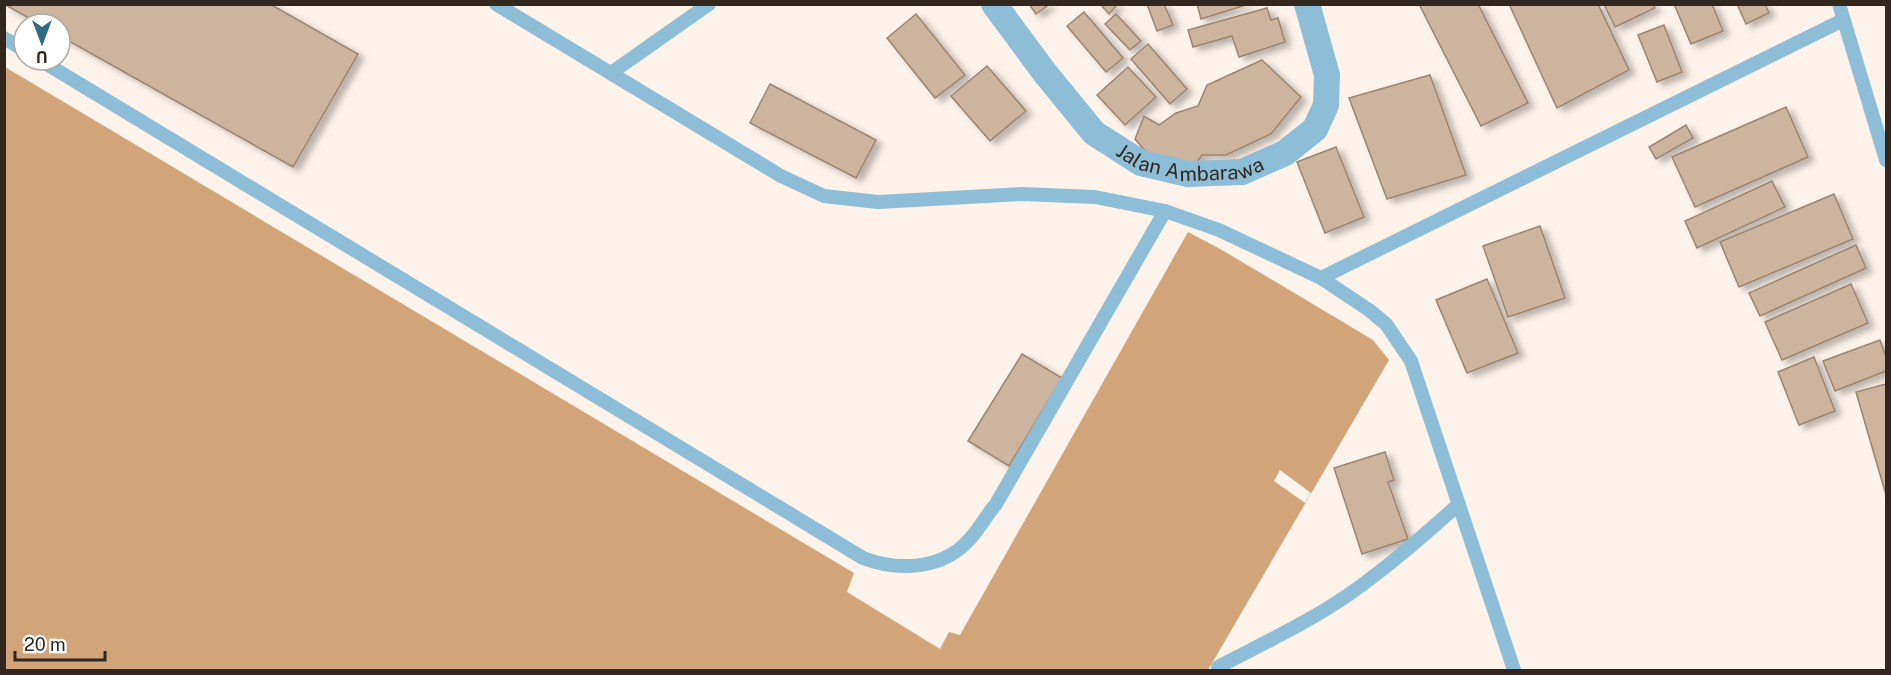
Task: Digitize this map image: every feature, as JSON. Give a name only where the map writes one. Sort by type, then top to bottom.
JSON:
[{"type":"street","name":"Jalan Ambarawa","points":[[994,4],[1045,73],[1094,133],[1141,163],[1188,174],[1242,172],[1285,153],[1315,129],[1326,105],[1327,75],[1307,4]]},
{"type":"lane","points":[[496,4],[781,176],[824,196],[878,202],[1022,194],[1095,197],[1166,211],[1219,230],[1321,278],[1386,324],[1411,361],[1514,670]]},
{"type":"lane","points":[[1839,4],[1887,160]]},
{"type":"lane","points":[[611,73],[706,6]]},
{"type":"lane","points":[[1321,278],[1843,20]]},
{"type":"lane","points":[[60,72],[863,558],[880,564],[905,566],[925,564],[946,558],[967,542],[996,504],[1166,211]]},
{"type":"lane","points":[[1218,666],[1298,625],[1346,596],[1401,556],[1459,504]]},
{"type":"shaded area","points":[[5,67],[854,573],[847,592],[940,649],[949,632],[960,635],[1188,232],[1373,340],[1389,360],[1208,670],[5,670]]},
{"type":"pier","points":[[1280,470],[1311,493],[1305,503],[1274,481]]},
{"type":"building","points":[[4,4],[270,4],[358,54],[293,167],[72,43],[72,12],[18,12]]},
{"type":"building","points":[[1029,4],[1050,4],[1036,14]]},
{"type":"building","points":[[1100,4],[1118,4],[1109,14]]},
{"type":"building","points":[[1147,4],[1164,4],[1173,25],[1157,31]]},
{"type":"building","points":[[1197,4],[1249,4],[1201,19]]},
{"type":"building","points":[[1419,4],[1478,4],[1528,103],[1481,126]]},
{"type":"building","points":[[1509,4],[1598,4],[1629,70],[1557,108]]},
{"type":"building","points":[[1604,4],[1653,4],[1655,8],[1615,27]]},
{"type":"building","points":[[1674,4],[1712,4],[1723,31],[1691,44]]},
{"type":"building","points":[[1737,4],[1765,4],[1769,13],[1746,24]]},
{"type":"building","points":[[1267,8],[1271,20],[1278,18],[1285,42],[1239,57],[1232,36],[1193,47],[1188,30]]},
{"type":"building","points":[[1084,12],[1123,58],[1106,72],[1067,26]]},
{"type":"building","points":[[916,14],[965,75],[935,98],[887,38]]},
{"type":"building","points":[[1116,14],[1141,41],[1130,50],[1105,24]]},
{"type":"building","points":[[1664,25],[1682,72],[1657,82],[1638,35]]},
{"type":"building","points":[[1148,44],[1187,89],[1170,104],[1131,59]]},
{"type":"building","points":[[1262,60],[1301,97],[1271,134],[1226,155],[1202,155],[1194,167],[1157,165],[1135,139],[1144,116],[1159,125],[1176,113],[1198,106],[1207,85]]},
{"type":"building","points":[[987,66],[1026,111],[990,141],[951,96]]},
{"type":"building","points":[[1128,67],[1156,97],[1125,125],[1097,95]]},
{"type":"building","points":[[1430,75],[1466,175],[1387,199],[1349,98]]},
{"type":"building","points":[[770,84],[876,140],[856,178],[750,123]]},
{"type":"building","points":[[1786,107],[1808,157],[1695,207],[1672,157]]},
{"type":"building","points":[[1686,125],[1693,138],[1656,159],[1649,147]]},
{"type":"building","points":[[1336,147],[1364,217],[1325,233],[1297,162]]},
{"type":"building","points":[[1772,181],[1785,207],[1697,248],[1685,221]]},
{"type":"building","points":[[1834,194],[1853,239],[1739,287],[1720,242]]},
{"type":"building","points":[[1540,226],[1565,298],[1508,317],[1483,246]]},
{"type":"building","points":[[1856,245],[1866,268],[1760,316],[1749,293]]},
{"type":"building","points":[[1487,279],[1518,353],[1467,373],[1436,300]]},
{"type":"building","points":[[1851,284],[1868,323],[1782,360],[1765,322]]},
{"type":"building","points":[[1880,340],[1886,357],[1886,371],[1835,391],[1823,361]]},
{"type":"building","points":[[1022,354],[1062,378],[1009,466],[968,441]]},
{"type":"building","points":[[1814,357],[1835,411],[1799,425],[1778,372]]},
{"type":"building","points":[[1886,384],[1886,495],[1856,392]]},
{"type":"building","points":[[1385,452],[1394,480],[1388,482],[1408,539],[1362,554],[1334,468]]}]
